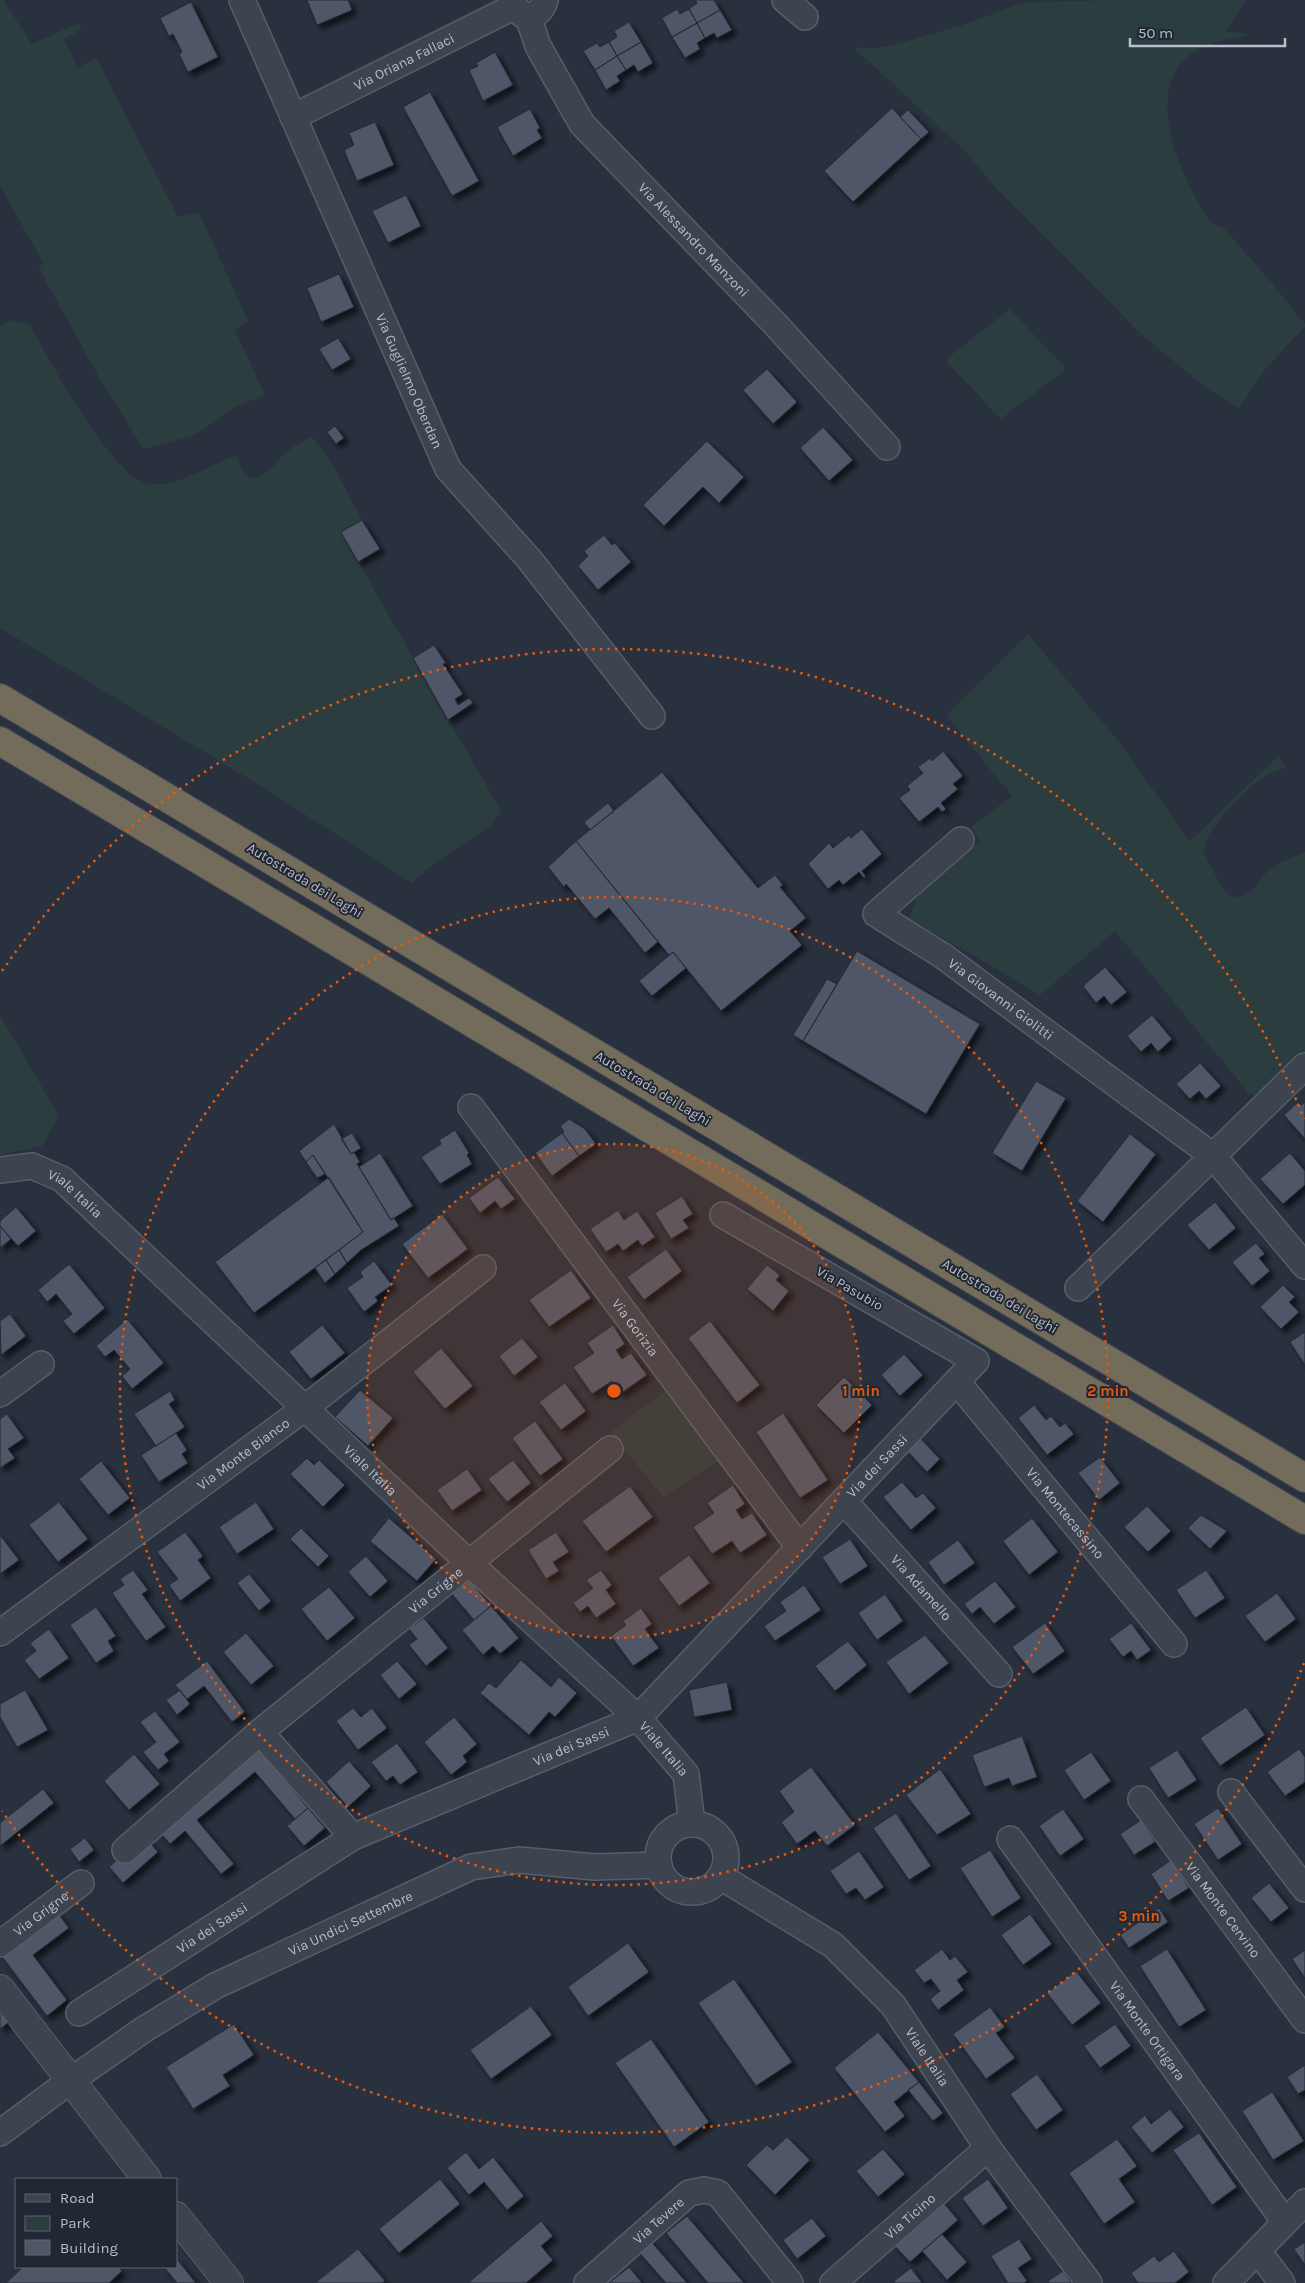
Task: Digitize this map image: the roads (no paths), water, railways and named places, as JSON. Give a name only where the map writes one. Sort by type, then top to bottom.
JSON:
[{"type":"highway","name":"Autostrada dei Laghi","points":[[0,698],[1305,1478]]},
{"type":"highway","points":[[0,741],[1305,1520]]},
{"type":"street","name":"Via Guglielmo Oberdan","points":[[242,0],[448,469],[529,559],[652,716]]},
{"type":"street","points":[[785,0],[805,17]]},
{"type":"street","name":"Via Oriana Fallaci","points":[[293,117],[525,5]]},
{"type":"street","name":"Via Alessandro Manzoni","points":[[525,5],[538,46],[582,124],[776,325],[887,447]]},
{"type":"street","name":"Via Giovanni Giolitti","points":[[961,840],[876,914],[943,956],[1213,1156],[1305,1266]]},
{"type":"street","points":[[1078,1288],[1305,1066]]},
{"type":"street","name":"Via Gorizia","points":[[471,1107],[800,1548]]},
{"type":"street","name":"Viale Italia","points":[[0,1170],[32,1166],[62,1179],[468,1562],[638,1718],[686,1774],[692,1824]]},
{"type":"street","name":"Via Pasubio","points":[[724,1215],[976,1362]]},
{"type":"street","name":"Via Monte Bianco","points":[[0,1633],[305,1408],[483,1268]]},
{"type":"street","name":"Via dei Sassi","points":[[78,2013],[353,1837],[638,1718],[976,1362]]},
{"type":"street","points":[[0,1394],[41,1364]]},
{"type":"street","name":"Via Montecassino","points":[[957,1382],[1174,1644]]},
{"type":"street","name":"Via Grigne","points":[[125,1850],[260,1732],[610,1449]]},
{"type":"street","name":"Via Adamello","points":[[844,1500],[999,1674]]},
{"type":"street","points":[[260,1732],[353,1837]]},
{"type":"street","points":[[1232,1792],[1305,1889]]},
{"type":"street","name":"Via Monte Cervino","points":[[1141,1799],[1305,2020]]},
{"type":"street","points":[[692,1824],[707,1827],[717,1834],[725,1846],[726,1866],[721,1877],[704,1890],[692,1892],[678,1889],[668,1882],[659,1865],[658,1858],[661,1843],[668,1834],[680,1826],[692,1824]]},
{"type":"street","name":"Via Monte Ortigara","points":[[1010,1839],[1285,2222]]},
{"type":"street","name":"Via Undici Settembre","points":[[0,2133],[143,2030],[215,1986],[471,1867],[519,1860],[595,1867],[659,1865]]},
{"type":"street","name":"Viale Italia","points":[[721,1877],[833,1945],[893,2005],[988,2148],[1089,2283]]},
{"type":"street","name":"Via Grigne","points":[[0,1944],[81,1883]]},
{"type":"street","points":[[0,1990],[146,2178]]},
{"type":"street","name":"Via Ticino","points":[[833,2283],[988,2148]]},
{"type":"street","name":"Via Tevere","points":[[587,2283],[689,2193],[704,2190],[718,2193],[790,2283]]},
{"type":"street","points":[[1226,2283],[1305,2202]]},
{"type":"street","points":[[178,2219],[229,2283]]},
{"type":"street","points":[[1258,2251],[1282,2283]]}]
